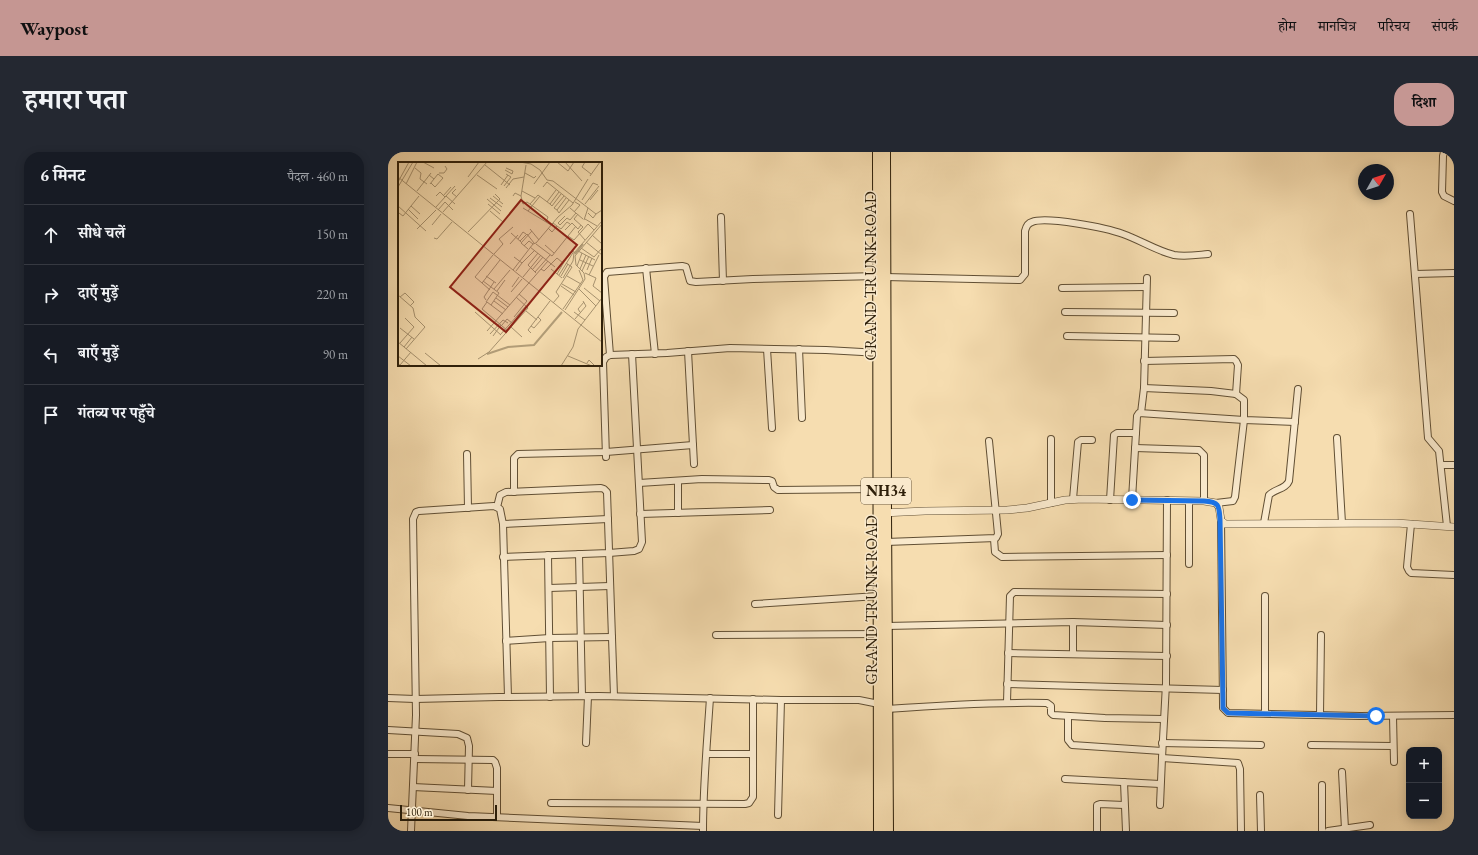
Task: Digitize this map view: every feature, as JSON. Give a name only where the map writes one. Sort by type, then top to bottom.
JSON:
[{"type":"highway","name":"GRAND TRUNK ROAD","points":[[878,152],[882,263]]},
{"type":"highway","name":"GRAND TRUNK ROAD","points":[[885,152],[882,263],[882,513],[878,596],[878,634],[883,706],[888,831]]},
{"type":"highway","name":"GRAND TRUNK ROAD","points":[[879,831],[886,626],[886,542],[878,489],[882,354]]},
{"type":"street","points":[[1444,152],[1442,192],[1444,196],[1454,201]]},
{"type":"street","points":[[1220,520],[1225,524],[1342,523],[1451,526],[1439,451],[1428,438],[1410,214]]},
{"type":"street","points":[[721,217],[723,281]]},
{"type":"street","points":[[610,355],[604,277],[605,274],[610,271],[684,266],[687,269],[690,281],[692,282],[806,277],[1020,280],[1025,274],[1025,231],[1030,223],[1040,220],[1107,229],[1175,255],[1208,254]]},
{"type":"street","points":[[646,268],[655,354]]},
{"type":"street","points":[[1415,274],[1454,273]]},
{"type":"street","points":[[1132,500],[1137,416],[1141,413],[1144,388],[1146,287],[1148,278]]},
{"type":"street","points":[[1062,288],[1146,287]]},
{"type":"street","points":[[1065,312],[1174,312]]},
{"type":"street","points":[[1067,336],[1176,338]]},
{"type":"street","points":[[606,454],[603,362],[606,357],[610,355],[655,354],[725,348],[798,349],[882,354]]},
{"type":"street","points":[[767,349],[772,428]]},
{"type":"street","points":[[798,349],[802,418]]},
{"type":"street","points":[[688,351],[694,464]]},
{"type":"street","points":[[503,557],[609,553],[634,551],[639,549],[642,542],[632,354]]},
{"type":"street","points":[[1144,361],[1234,359],[1238,365],[1236,394]]},
{"type":"street","points":[[882,513],[1027,508],[1073,499],[1204,501],[1216,503],[1233,501],[1235,497],[1244,420],[1244,400],[1236,394],[1211,391],[1144,388]]},
{"type":"street","points":[[1264,523],[1269,495],[1289,483],[1298,389]]},
{"type":"street","points":[[1141,413],[1294,422]]},
{"type":"street","points":[[1110,500],[1114,435],[1117,433],[1136,433]]},
{"type":"street","points":[[1337,438],[1342,523]]},
{"type":"street","points":[[1050,439],[1051,503]]},
{"type":"street","points":[[1073,499],[1078,442],[1081,440],[1092,440]]},
{"type":"street","points":[[989,441],[998,534],[994,539],[995,552],[1002,557],[1167,555]]},
{"type":"street","points":[[514,492],[514,458],[518,454],[606,454],[693,445]]},
{"type":"street","points":[[1135,448],[1200,450],[1204,455],[1204,501]]},
{"type":"street","points":[[467,454],[468,508]]},
{"type":"street","points":[[1441,465],[1454,465]]},
{"type":"street","points":[[638,484],[702,479],[769,480],[772,481],[774,487],[778,490],[878,489]]},
{"type":"street","points":[[678,481],[678,513]]},
{"type":"street","points":[[497,507],[500,495],[506,492],[604,489],[607,495],[614,696]]},
{"type":"street","points":[[1160,805],[1167,656],[1167,500]]},
{"type":"street","points":[[1189,501],[1189,564]]},
{"type":"street","points":[[1216,503],[1219,507],[1220,520],[1223,708],[1228,713],[1454,716]]},
{"type":"street","points":[[411,831],[415,757],[414,516],[419,511],[497,507]]},
{"type":"street","points":[[497,507],[501,512],[503,524],[508,697]]},
{"type":"street","points":[[640,514],[770,510]]},
{"type":"street","points":[[503,524],[608,519]]},
{"type":"street","points":[[1411,524],[1407,567],[1409,572],[1454,575]]},
{"type":"street","points":[[886,542],[994,539]]},
{"type":"street","points":[[579,554],[580,637],[585,696],[586,743]]},
{"type":"street","points":[[548,555],[550,697]]},
{"type":"street","points":[[549,588],[610,586]]},
{"type":"street","points":[[1007,702],[1010,596],[1014,592],[1167,594]]},
{"type":"street","points":[[755,604],[878,596]]},
{"type":"street","points":[[1265,596],[1265,713]]},
{"type":"street","points":[[886,626],[1073,622],[1167,625]]},
{"type":"street","points":[[1073,622],[1073,654]]},
{"type":"street","points":[[716,635],[878,634]]},
{"type":"street","points":[[1320,715],[1321,634]]},
{"type":"street","points":[[506,641],[550,638],[612,637]]},
{"type":"street","points":[[1008,653],[1167,656]]},
{"type":"street","points":[[1007,684],[1223,690]]},
{"type":"street","points":[[388,698],[415,700],[614,696],[781,700],[859,700],[883,706],[1007,702],[1049,704],[1051,706],[1052,714],[1068,716],[1164,719]]},
{"type":"street","points":[[388,808],[497,817],[703,828],[703,804],[710,698]]},
{"type":"street","points":[[551,803],[745,804],[752,801],[753,699]]},
{"type":"street","points":[[778,815],[781,700]]},
{"type":"street","points":[[1068,716],[1068,740],[1072,745],[1238,763],[1240,769],[1241,831]]},
{"type":"street","points":[[1393,716],[1394,762]]},
{"type":"street","points":[[388,730],[462,735],[467,738],[469,760],[468,790]]},
{"type":"street","points":[[1162,743],[1261,745]]},
{"type":"street","points":[[1311,745],[1393,746]]},
{"type":"street","points":[[388,754],[415,757],[493,760],[497,768],[497,817]]},
{"type":"street","points":[[707,754],[753,754]]},
{"type":"street","points":[[1342,772],[1345,829]]},
{"type":"street","points":[[1064,779],[1160,784]]},
{"type":"street","points":[[1124,782],[1126,831]]},
{"type":"street","points":[[1322,786],[1322,831]]},
{"type":"street","points":[[413,787],[497,791]]},
{"type":"street","points":[[1260,795],[1261,831]]},
{"type":"street","points":[[1097,831],[1097,805],[1124,805]]},
{"type":"street","points":[[1328,831],[1370,825]]},
{"type":"route","points":[[1132,500],[1204,501],[1214,502],[1219,507],[1223,708],[1228,713],[1376,716]]}]
